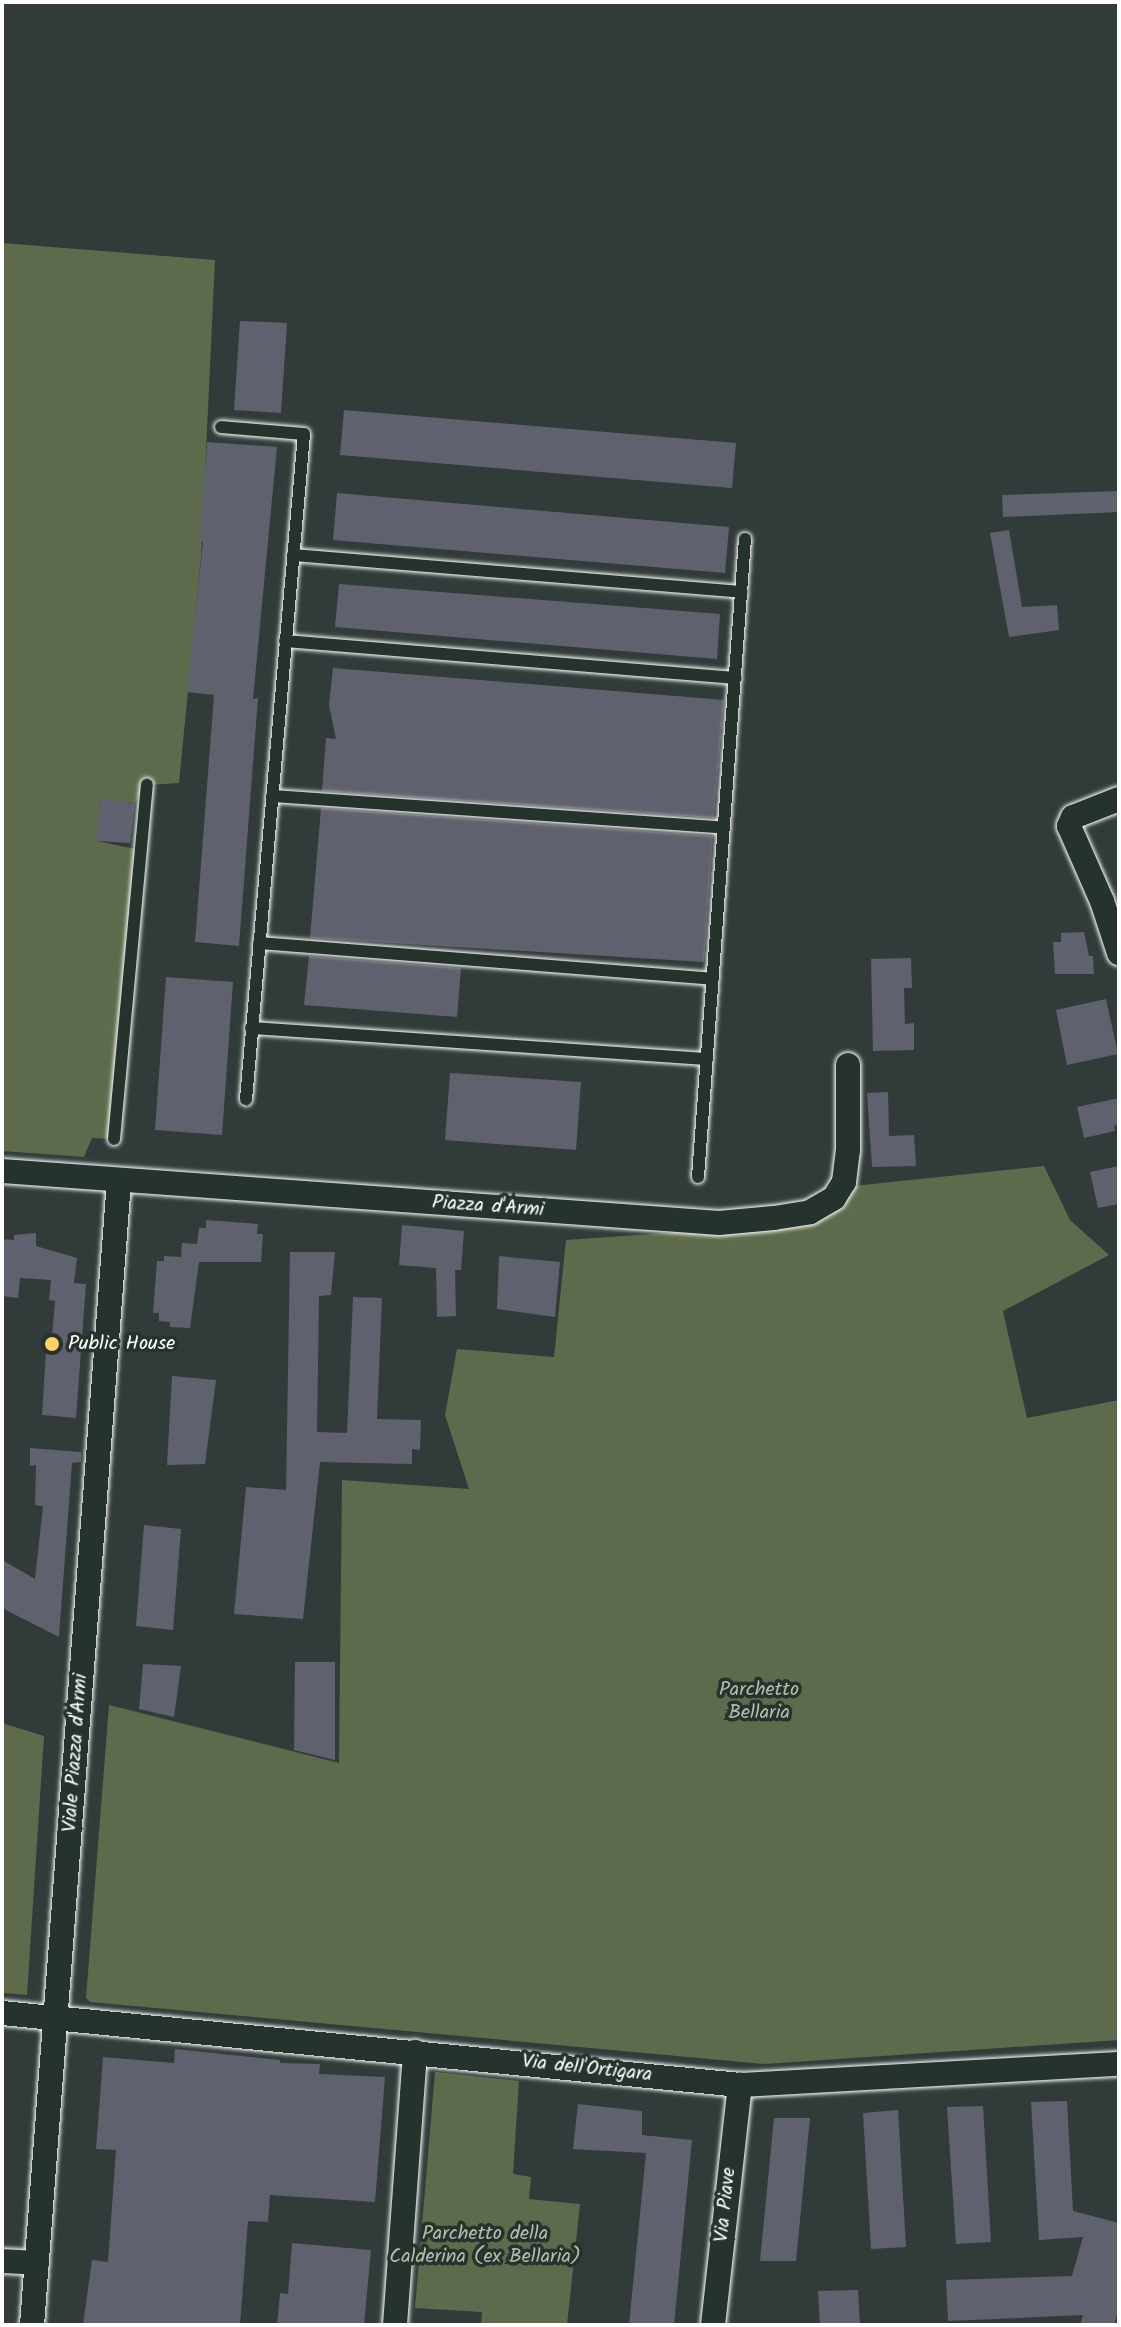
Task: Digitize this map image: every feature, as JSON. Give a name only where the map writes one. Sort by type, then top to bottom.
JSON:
[{"type":"street","points":[[1119,799],[1073,817],[1069,826],[1102,901],[1119,953]]},
{"type":"street","name":"Piazza d'Armi","points":[[2,1171],[719,1223],[810,1212],[834,1198],[844,1182],[848,1150],[848,1065]]},
{"type":"street","name":"Viale Piazza d'Armi","points":[[32,2325],[119,1181]]},
{"type":"street","name":"Via dell'Ortigara","points":[[2,2013],[740,2085],[1119,2064]]},
{"type":"street","points":[[395,2325],[415,2052]]},
{"type":"street","name":"Via Piave","points":[[713,2325],[740,2085]]},
{"type":"street","points":[[2,2261],[37,2263]]},
{"type":"lane","points":[[221,427],[304,434],[246,1099]]},
{"type":"lane","points":[[698,1177],[745,539]]},
{"type":"lane","points":[[293,555],[741,592]]},
{"type":"lane","points":[[285,641],[735,678]]},
{"type":"lane","points":[[114,1139],[147,785]]},
{"type":"lane","points":[[272,796],[724,828]]},
{"type":"lane","points":[[259,943],[713,979]]},
{"type":"lane","points":[[251,1028],[707,1059]]},
{"type":"green space","points":[[2,243],[215,260],[201,558],[179,783],[147,785],[135,803],[101,800],[97,841],[140,850],[114,1139],[92,1138],[84,1157],[2,1151]]},
{"type":"green space","name":"Parchetto Bellaria","points":[[1044,1166],[1070,1220],[1109,1255],[1003,1311],[1027,1418],[1119,1400],[1119,2040],[765,2064],[90,2002],[86,1998],[109,1705],[339,1763],[342,1480],[469,1489],[445,1415],[457,1349],[554,1357],[566,1240],[812,1223],[853,1186]]},
{"type":"green space","points":[[2,1723],[44,1736],[27,1995],[2,1993]]},
{"type":"green space","name":"Parchetto della Calderina (ex Bellaria)","points":[[435,2072],[519,2081],[513,2174],[531,2177],[529,2199],[580,2204],[567,2325],[481,2325],[482,2312],[415,2308]]},
{"type":"building","points":[[240,321],[287,323],[281,413],[234,410]]},
{"type":"building","points":[[344,410],[736,443],[732,488],[340,455]]},
{"type":"building","points":[[207,442],[277,447],[253,699],[258,698],[239,946],[195,942],[214,695],[187,692],[203,542],[200,541]]},
{"type":"building","points":[[1119,491],[1119,512],[1003,517],[1002,495]]},
{"type":"building","points":[[337,493],[729,527],[725,573],[333,540]]},
{"type":"building","points":[[1009,530],[1022,607],[1057,605],[1059,630],[1009,637],[990,533]]},
{"type":"building","points":[[339,584],[720,614],[717,659],[335,627]]},
{"type":"building","points":[[333,668],[724,700],[714,818],[322,791],[326,738],[336,739],[329,705]]},
{"type":"building","points":[[101,799],[135,803],[130,843],[96,841]]},
{"type":"building","points":[[321,808],[713,836],[704,962],[310,938]]},
{"type":"building","points":[[1084,932],[1089,956],[1093,956],[1094,974],[1055,974],[1053,942],[1061,942],[1061,933]]},
{"type":"building","points":[[309,956],[461,968],[457,1017],[304,1005]]},
{"type":"building","points":[[911,958],[912,988],[904,988],[905,1024],[914,1023],[914,1050],[873,1051],[871,959]]},
{"type":"building","points":[[166,977],[233,982],[222,1135],[155,1130]]},
{"type":"building","points":[[1106,999],[1118,1054],[1067,1065],[1056,1010]]},
{"type":"building","points":[[450,1073],[581,1082],[576,1150],[445,1140]]},
{"type":"building","points":[[888,1092],[889,1136],[914,1135],[916,1166],[872,1167],[867,1093]]},
{"type":"building","points":[[1119,1098],[1119,1125],[1114,1126],[1115,1131],[1084,1138],[1077,1107]]},
{"type":"building","points":[[1119,1166],[1119,1204],[1098,1208],[1090,1172]]},
{"type":"building","points":[[206,1220],[258,1224],[257,1234],[263,1234],[261,1262],[199,1262],[190,1328],[170,1327],[170,1322],[159,1321],[159,1313],[153,1313],[157,1261],[164,1261],[164,1256],[181,1257],[182,1243],[197,1244],[199,1228],[206,1228]]},
{"type":"building","points":[[402,1225],[464,1231],[461,1270],[455,1270],[456,1316],[437,1317],[436,1268],[399,1265]]},
{"type":"building","points":[[36,1233],[36,1246],[77,1258],[74,1283],[86,1284],[76,1418],[42,1415],[47,1335],[52,1336],[55,1301],[49,1300],[51,1280],[20,1278],[18,1298],[2,1296],[2,1239],[14,1240],[14,1235]]},
{"type":"building","points":[[290,1252],[335,1252],[331,1295],[319,1296],[317,1432],[347,1433],[353,1297],[382,1298],[377,1419],[421,1420],[420,1450],[412,1449],[412,1464],[320,1462],[303,1619],[234,1614],[246,1487],[286,1490]]},
{"type":"building","points":[[499,1256],[560,1262],[555,1317],[497,1309]]},
{"type":"building","points":[[172,1376],[216,1380],[205,1464],[167,1465]]},
{"type":"building","points":[[30,1448],[81,1452],[81,1462],[72,1463],[59,1637],[2,1608],[2,1560],[35,1579],[43,1506],[35,1505],[36,1465],[30,1466]]},
{"type":"building","points":[[144,1525],[181,1529],[173,1630],[136,1626]]},
{"type":"building","points":[[295,1662],[335,1662],[335,1760],[294,1750]]},
{"type":"building","points":[[143,1664],[181,1666],[174,1717],[139,1709]]},
{"type":"building","points":[[175,2049],[280,2060],[280,2063],[320,2064],[319,2074],[385,2077],[375,2202],[270,2195],[268,2222],[248,2221],[240,2325],[83,2325],[92,2260],[108,2262],[116,2150],[96,2149],[103,2057],[174,2063]]},
{"type":"building","points":[[1067,2101],[1073,2211],[1119,2223],[1119,2308],[1114,2325],[1080,2325],[1083,2315],[948,2321],[946,2280],[1072,2276],[1083,2237],[1039,2240],[1031,2102]]},
{"type":"building","points":[[578,2104],[642,2111],[642,2135],[692,2140],[674,2325],[629,2325],[646,2153],[573,2149]]},
{"type":"building","points":[[983,2106],[991,2242],[956,2244],[947,2107]]},
{"type":"building","points":[[898,2110],[906,2247],[871,2249],[863,2113]]},
{"type":"building","points":[[774,2118],[810,2118],[796,2261],[760,2261]]},
{"type":"building","points":[[292,2243],[371,2250],[364,2325],[277,2325],[280,2293],[288,2294]]},
{"type":"building","points":[[858,2290],[860,2325],[820,2325],[818,2291]]},
{"type":"place","name":"Public House","points":[[52,1344]]}]
